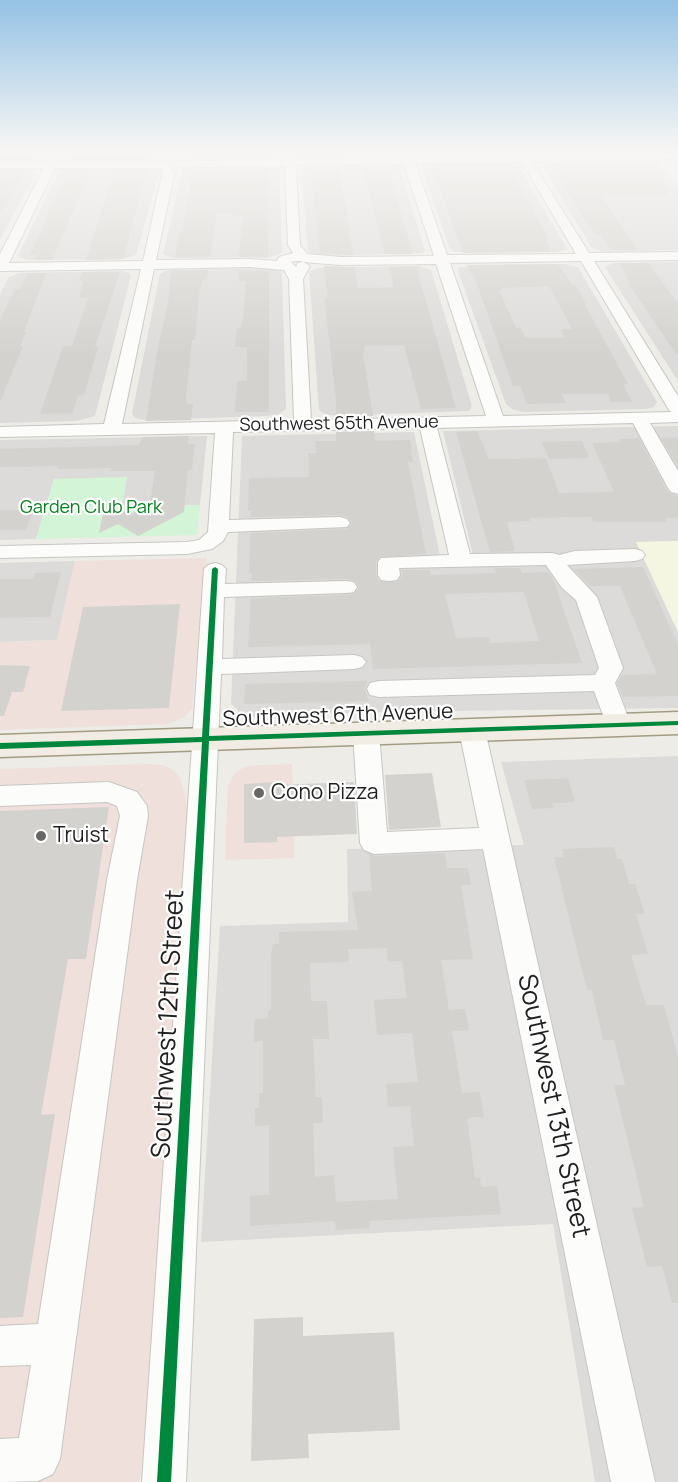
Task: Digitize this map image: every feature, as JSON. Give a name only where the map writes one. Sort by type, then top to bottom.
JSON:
[{"type":"main road","name":"Southwest 67th Avenue","points":[[0,746],[678,723]]},
{"type":"street","points":[[24,219],[0,267],[296,264],[341,261],[678,256]]},
{"type":"street","points":[[112,430],[159,219]]},
{"type":"street","points":[[293,219],[303,425]]},
{"type":"street","points":[[427,219],[496,421]]},
{"type":"street","points":[[562,219],[678,410]]},
{"type":"street","name":"Southwest 65th Avenue","points":[[0,432],[678,417]]},
{"type":"street","points":[[639,418],[678,488]]},
{"type":"street","points":[[427,422],[460,560]]},
{"type":"street","name":"Southwest 12th Street","points":[[164,1482],[224,427]]},
{"type":"street","points":[[215,557],[340,523]]},
{"type":"street","points":[[0,552],[187,548],[205,545],[215,557],[346,587]]},
{"type":"street","points":[[555,562],[575,557],[635,555]]},
{"type":"street","points":[[389,575],[388,562],[545,557],[555,562],[570,583],[586,597],[610,668],[603,683],[618,725]]},
{"type":"street","points":[[210,667],[354,662]]},
{"type":"street","points":[[379,689],[603,683]]},
{"type":"street","name":"Southwest 13th Street","points":[[472,730],[633,1482]]},
{"type":"street","points":[[366,733],[374,843],[496,838]]},
{"type":"street","points":[[0,796],[109,792],[127,799],[133,806],[134,816],[122,880],[38,1459],[0,1461]]},
{"type":"street","points":[[0,1346],[54,1343]]},
{"type":"shaded area","points":[[0,219],[11,219],[0,240]]},
{"type":"shaded area","points":[[36,219],[146,219],[136,255],[122,259],[27,260],[18,256]]},
{"type":"shaded area","points":[[171,219],[281,219],[282,253],[269,257],[172,258],[163,254]]},
{"type":"shaded area","points":[[305,219],[415,219],[425,250],[422,253],[319,256],[308,252]]},
{"type":"shaded area","points":[[440,219],[550,219],[567,249],[557,252],[455,252],[450,249]]},
{"type":"shaded area","points":[[574,219],[678,219],[678,250],[604,252],[592,248]]},
{"type":"shaded area","points":[[678,262],[678,381],[605,267],[613,263]]},
{"type":"shaded area","points":[[564,264],[578,267],[657,402],[654,407],[523,412],[512,409],[506,404],[458,271],[459,267]]},
{"type":"shaded area","points":[[418,266],[431,270],[472,406],[469,411],[335,416],[325,414],[319,410],[309,272],[318,268]]},
{"type":"shaded area","points":[[270,268],[282,272],[286,409],[279,414],[267,416],[146,420],[135,418],[132,414],[160,274],[169,270]]},
{"type":"shaded area","points":[[122,271],[131,276],[95,416],[76,421],[0,423],[0,294],[8,278],[19,273]]},
{"type":"shaded area","points":[[678,426],[678,541],[637,542],[678,632],[678,708],[373,712],[244,717],[231,703],[242,436],[414,432],[440,556],[473,555],[443,431]]},
{"type":"shaded area","points":[[207,436],[200,505],[121,507],[127,478],[54,479],[36,539],[0,540],[0,440]]},
{"type":"shaded area","points":[[678,541],[678,632],[636,542]]},
{"type":"shaded area","points":[[207,558],[192,709],[183,718],[167,724],[0,730],[0,642],[57,640],[75,561]]},
{"type":"shaded area","points":[[75,561],[57,640],[0,642],[0,563]]},
{"type":"shaded area","points":[[678,756],[678,1482],[595,1482],[553,1224],[201,1242],[220,926],[348,922],[347,849],[524,845],[501,762]]},
{"type":"shaded area","points":[[292,764],[294,858],[225,860],[228,785],[235,773],[246,766]]},
{"type":"shaded area","points":[[163,765],[175,771],[181,780],[189,813],[142,1468],[139,1482],[0,1482],[0,769]]},
{"type":"green space","name":"Garden Club Park","points":[[127,477],[122,507],[200,505],[197,535],[36,539],[54,479]]},
{"type":"building","points":[[70,219],[52,260],[35,260],[37,255],[30,255],[46,221],[44,221]]},
{"type":"building","points":[[99,219],[134,219],[123,259],[86,260]]},
{"type":"building","points":[[184,219],[216,219],[210,257],[175,258],[180,231],[182,231]]},
{"type":"building","points":[[243,219],[268,219],[268,258],[239,257]]},
{"type":"building","points":[[316,219],[347,219],[353,255],[320,253]]},
{"type":"building","points":[[376,219],[403,219],[413,254],[385,254]]},
{"type":"building","points":[[451,219],[538,219],[548,238],[545,238],[552,252],[463,253]]},
{"type":"building","points":[[585,219],[616,219],[638,250],[611,250],[601,235],[595,233]]},
{"type":"building","points":[[619,263],[648,263],[678,304],[678,357],[628,283],[630,283],[627,278],[629,278]]},
{"type":"building","points":[[558,264],[571,284],[575,284],[586,303],[584,303],[628,384],[623,384],[632,402],[611,402],[608,394],[562,394],[566,403],[527,404],[520,386],[513,386],[473,273],[471,274],[467,265]],"holes":[[[549,286],[572,329],[560,329],[565,338],[525,338],[521,328],[516,328],[499,290],[503,290],[501,288]]]},
{"type":"building","points":[[324,266],[355,267],[358,288],[394,287],[389,267],[416,266],[456,408],[421,409],[404,345],[364,346],[365,353],[363,353],[373,416],[336,417],[325,304],[325,297],[328,297]]},
{"type":"building","points":[[208,270],[207,279],[203,279],[200,289],[195,340],[192,340],[186,397],[187,404],[193,404],[191,420],[146,421],[168,303],[171,271]]},
{"type":"building","points":[[238,270],[269,271],[269,412],[235,412],[237,381],[247,381],[247,347],[235,347],[237,328],[241,328],[243,318],[246,281],[239,281]]},
{"type":"building","points":[[82,272],[120,272],[95,347],[98,347],[84,395],[78,396],[72,414],[40,414],[63,346],[72,346],[88,298],[79,298],[83,281],[79,281]]},
{"type":"building","points":[[28,273],[46,273],[24,332],[26,332],[20,346],[23,346],[0,402],[0,320],[15,289],[20,289]]},
{"type":"building","points":[[374,431],[375,441],[410,440],[413,462],[408,462],[426,554],[379,557],[376,562],[376,575],[379,581],[397,582],[402,576],[402,570],[429,570],[431,575],[496,573],[495,568],[520,568],[522,573],[548,572],[554,581],[582,663],[373,669],[370,644],[248,647],[251,598],[346,595],[354,594],[359,588],[356,581],[346,579],[251,581],[252,573],[249,573],[250,533],[347,529],[352,523],[348,517],[340,515],[251,517],[251,511],[248,511],[249,478],[309,477],[308,453],[316,453],[315,441],[336,441],[336,432]],"holes":[[[524,592],[539,641],[490,643],[489,637],[456,638],[445,594]]]},
{"type":"building","points":[[477,431],[489,459],[546,458],[559,493],[614,492],[592,443],[621,442],[619,439],[639,438],[666,489],[670,494],[678,496],[678,518],[665,518],[667,522],[593,522],[592,517],[529,518],[530,521],[507,522],[515,551],[490,552],[456,432]]},
{"type":"building","points":[[189,436],[188,444],[195,444],[192,470],[188,470],[184,512],[138,536],[118,524],[99,533],[103,513],[114,507],[131,514],[150,504],[155,471],[111,471],[111,468],[58,469],[57,466],[0,467],[0,449],[139,445],[143,437]]},
{"type":"building","points":[[678,437],[678,467],[661,438]]},
{"type":"building","points":[[582,441],[589,458],[549,459],[542,442]]},
{"type":"building","points":[[0,510],[33,510],[26,530],[0,530]]},
{"type":"building","points":[[643,567],[678,645],[678,696],[623,697],[617,683],[622,675],[657,674],[620,586],[590,586],[574,569]]},
{"type":"building","points":[[61,572],[50,617],[0,618],[0,579],[33,579],[35,573]]},
{"type":"building","points":[[180,604],[169,708],[61,711],[83,607]]},
{"type":"building","points":[[0,665],[30,666],[23,692],[12,692],[4,716],[0,716]]},
{"type":"building","points":[[367,681],[365,690],[369,701],[244,704],[245,684]]},
{"type":"building","points":[[432,773],[441,827],[389,830],[385,775]]},
{"type":"building","points":[[568,778],[575,802],[552,803],[553,808],[532,809],[524,780]]},
{"type":"building","points":[[275,782],[275,785],[354,782],[357,834],[277,837],[277,842],[244,843],[244,784]]},
{"type":"building","points":[[109,807],[86,959],[68,959],[41,1115],[55,1114],[23,1317],[0,1318],[0,811]]},
{"type":"building","points":[[614,847],[618,859],[622,859],[629,884],[635,884],[645,914],[636,914],[648,954],[631,955],[646,1005],[664,1005],[678,1057],[678,1303],[672,1303],[662,1266],[647,1267],[632,1208],[644,1207],[614,1085],[625,1085],[614,1040],[603,1040],[592,990],[587,990],[554,857],[564,857],[562,849]]},
{"type":"building","points":[[445,853],[447,868],[468,868],[471,885],[461,885],[473,959],[441,960],[449,1010],[465,1009],[469,1030],[452,1031],[462,1093],[480,1092],[484,1117],[467,1118],[475,1178],[480,1178],[481,1187],[497,1186],[501,1214],[370,1221],[370,1228],[336,1230],[335,1221],[250,1226],[250,1196],[269,1195],[269,1125],[255,1126],[255,1108],[259,1108],[259,1093],[263,1093],[263,1041],[254,1042],[254,1030],[255,1019],[268,1018],[268,1010],[271,1010],[273,944],[279,944],[279,932],[358,930],[352,892],[372,891],[369,854],[374,856]],"holes":[[[387,948],[388,962],[402,961],[407,998],[374,1000],[377,1035],[412,1033],[418,1082],[386,1084],[388,1107],[410,1106],[414,1146],[393,1147],[398,1199],[336,1202],[334,1175],[315,1177],[313,1123],[323,1123],[322,1097],[316,1097],[313,1039],[329,1039],[327,1001],[311,1001],[310,963],[349,962],[348,949]]]},
{"type":"building","points":[[303,1317],[303,1336],[394,1332],[400,1430],[308,1434],[309,1458],[251,1461],[254,1319]]},
{"type":"cycle path","points":[[164,1482],[215,569]]},
{"type":"cycle path","points":[[0,746],[678,723]]},
{"type":"place","name":"Cono Pizza","points":[[259,793]]},
{"type":"place","name":"Truist","points":[[41,836]]}]
